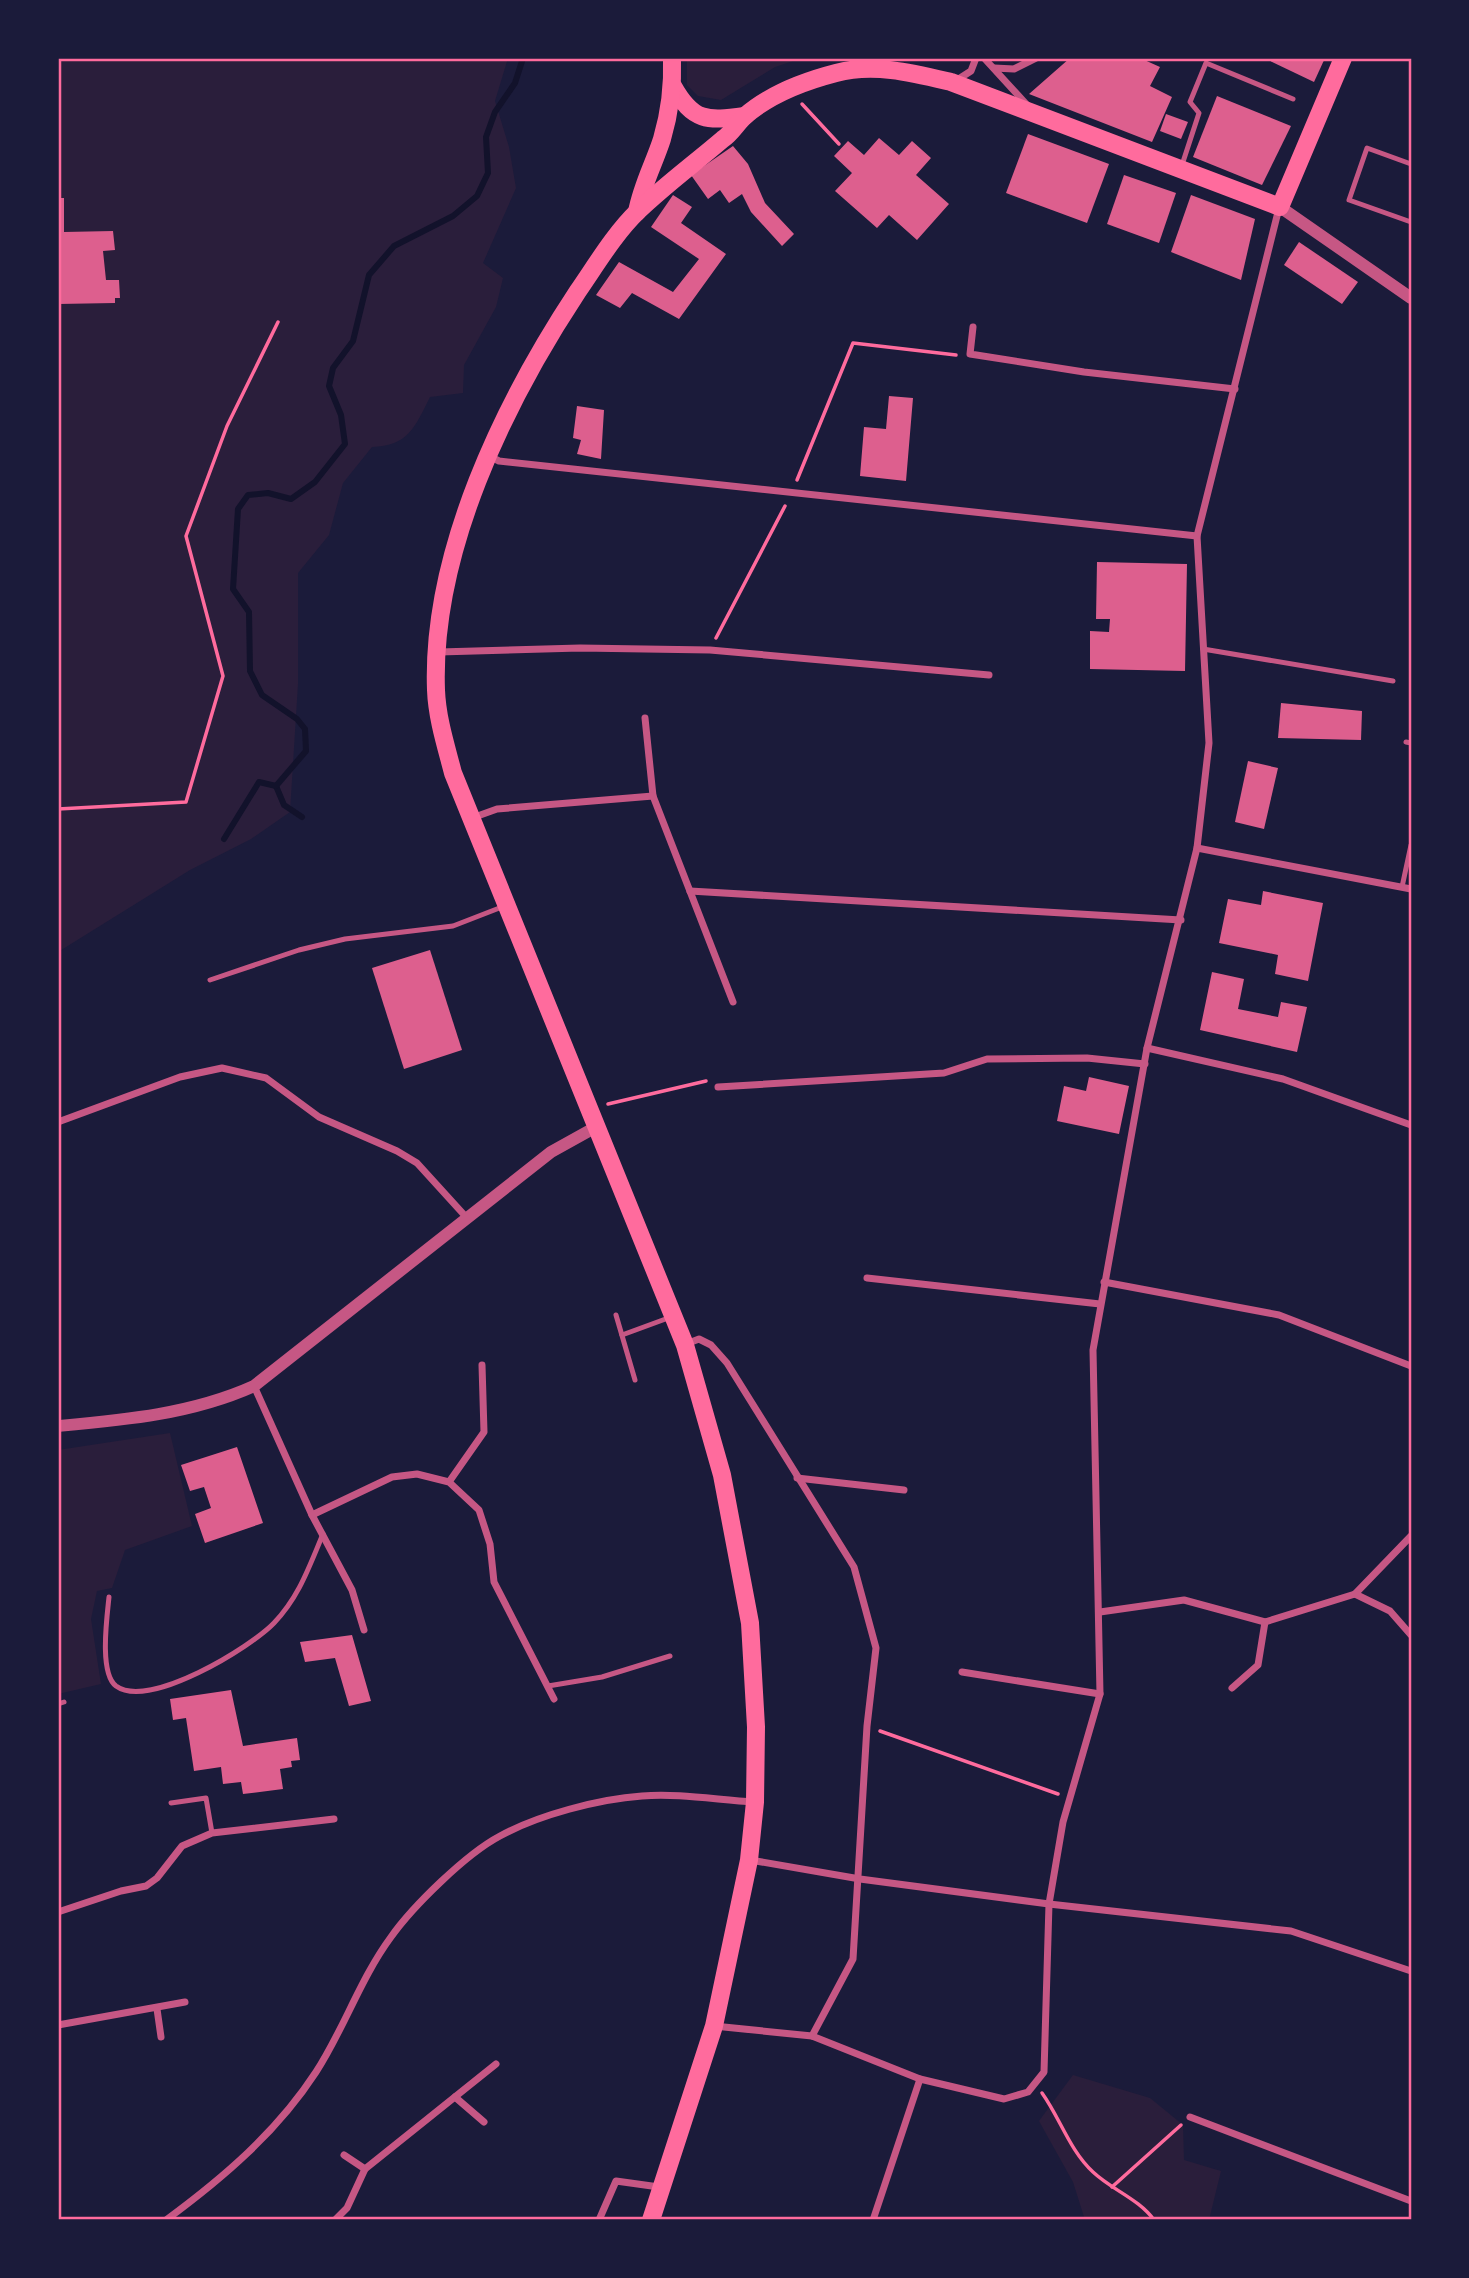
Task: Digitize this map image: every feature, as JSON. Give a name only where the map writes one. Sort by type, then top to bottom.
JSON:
[{"type":"main road","points":[[637,212],[643,183],[662,138],[673,86],[672,58]]},
{"type":"main road","points":[[651,2220],[714,2026],[749,1860],[755,1802],[756,1727],[750,1623],[722,1475],[685,1345],[509,905],[453,773],[442,730],[436,691],[438,652],[454,553],[468,506],[488,456],[538,355],[589,275],[637,212],[726,137],[745,116],[789,90],[837,73],[897,69],[951,82],[1181,167],[1280,207],[1343,58]]},
{"type":"main road","points":[[673,86],[684,106],[699,117],[718,119],[745,116]]},
{"type":"street","points":[[951,82],[963,78],[971,71],[976,58]]},
{"type":"street","points":[[984,58],[1037,116]]},
{"type":"street","points":[[993,68],[1014,69],[1036,58]]},
{"type":"street","points":[[714,2026],[812,2036],[920,2079],[1004,2099],[1028,2092],[1044,2072],[1049,1904],[1070,1798],[1100,1694],[1093,1350],[1147,1048],[1197,848],[1209,743],[1197,536],[1280,207],[1411,298]]},
{"type":"street","points":[[973,327],[970,354],[1084,372],[1235,389]]},
{"type":"street","points":[[488,456],[499,461],[590,473],[793,491],[1197,536]]},
{"type":"street","points":[[438,652],[580,648],[710,650],[989,675]]},
{"type":"street","points":[[645,718],[653,796],[733,1002]]},
{"type":"street","points":[[472,818],[497,809],[653,796]]},
{"type":"street","points":[[1197,848],[1407,888]]},
{"type":"street","points":[[690,891],[1181,920]]},
{"type":"street","points":[[1147,1048],[1283,1079],[1411,1125]]},
{"type":"street","points":[[718,1087],[944,1073],[987,1059],[1087,1058],[1145,1064]]},
{"type":"street","points":[[58,1122],[180,1077],[222,1068],[266,1078],[319,1117],[397,1151],[417,1164],[434,1179],[467,1218]]},
{"type":"street","points":[[58,1426],[144,1418],[213,1402],[254,1386],[551,1152],[596,1128]]},
{"type":"street","points":[[867,1278],[1100,1304]]},
{"type":"street","points":[[1104,1282],[1279,1315],[1411,1366]]},
{"type":"street","points":[[685,1345],[699,1339],[711,1345],[727,1363],[853,1567],[876,1648],[867,1726],[860,1879],[853,1959],[812,2036]]},
{"type":"street","points":[[450,1482],[484,1432],[482,1365]]},
{"type":"street","points":[[254,1386],[313,1515],[352,1590],[364,1630]]},
{"type":"street","points":[[313,1515],[392,1478],[417,1474],[450,1482],[479,1510],[490,1544],[495,1582],[554,1699]]},
{"type":"street","points":[[797,1478],[904,1490]]},
{"type":"street","points":[[1100,1612],[1184,1600],[1265,1622],[1355,1594],[1411,1536]]},
{"type":"street","points":[[1355,1594],[1390,1611],[1411,1635]]},
{"type":"street","points":[[1232,1688],[1258,1665],[1265,1622]]},
{"type":"street","points":[[962,1672],[1100,1694]]},
{"type":"street","points":[[166,2220],[219,2181],[279,2122],[317,2071],[348,2009],[391,1936],[445,1878],[499,1836],[568,1809],[643,1796],[755,1802]]},
{"type":"street","points":[[58,1912],[112,1893],[146,1886],[157,1878],[182,1846],[212,1833],[334,1819]]},
{"type":"street","points":[[749,1860],[860,1879],[1049,1904],[1291,1931],[1411,1971]]},
{"type":"street","points":[[58,2025],[185,2002]]},
{"type":"street","points":[[157,2009],[161,2037]]},
{"type":"street","points":[[335,2220],[347,2208],[365,2169],[496,2064]]},
{"type":"street","points":[[873,2220],[920,2079]]},
{"type":"street","points":[[455,2097],[484,2122]]},
{"type":"street","points":[[1190,2117],[1411,2201]]},
{"type":"street","points":[[344,2155],[365,2169]]},
{"type":"street","points":[[599,2220],[616,2181],[663,2188]]},
{"type":"lane","points":[[1181,167],[1199,113],[1190,102],[1206,63],[1293,99]]},
{"type":"lane","points":[[1411,163],[1367,148],[1349,200],[1411,222]]},
{"type":"lane","points":[[1203,649],[1393,681]]},
{"type":"lane","points":[[1407,888],[1411,845]]},
{"type":"lane","points":[[210,980],[299,950],[345,940],[453,926],[509,905]]},
{"type":"lane","points":[[616,1315],[635,1380]]},
{"type":"lane","points":[[622,1335],[674,1316]]},
{"type":"lane","points":[[110,1597],[105,1637],[109,1676],[116,1685],[126,1690],[145,1689],[189,1679],[247,1646],[275,1622],[301,1589],[323,1535]]},
{"type":"lane","points":[[548,1686],[602,1677],[670,1656]]},
{"type":"lane","points":[[171,1803],[206,1798],[212,1833]]},
{"type":"path","points":[[789,90],[839,144]]},
{"type":"path","points":[[58,808],[186,802],[223,676],[186,536],[227,426],[278,322]]},
{"type":"path","points":[[710,650],[793,491],[853,343],[945,356],[970,354]]},
{"type":"path","points":[[589,1108],[706,1081],[718,1087]]},
{"type":"path","points":[[867,1726],[1070,1798]]},
{"type":"path","points":[[1034,2084],[1059,2116],[1065,2134],[1092,2172],[1131,2199],[1154,2220]]},
{"type":"path","points":[[1112,2187],[1190,2117]]},
{"type":"shaded area","points":[[58,58],[508,58],[495,101],[509,147],[516,188],[483,263],[503,278],[496,307],[464,365],[463,393],[430,397],[409,433],[394,443],[372,447],[343,483],[329,535],[298,573],[298,684],[290,812],[251,839],[190,870],[58,952]]},
{"type":"shaded area","points":[[687,58],[802,58],[775,67],[721,100],[698,96],[687,85]]},
{"type":"shaded area","points":[[170,1433],[192,1526],[125,1550],[112,1588],[97,1591],[91,1619],[101,1684],[58,1694],[58,1450]]},
{"type":"shaded area","points":[[1073,2075],[1150,2098],[1183,2125],[1184,2160],[1221,2171],[1209,2220],[1085,2220],[1073,2182],[1039,2121]]},
{"type":"building","points":[[1070,58],[1140,58],[1160,67],[1150,86],[1172,97],[1152,142],[1029,94]]},
{"type":"building","points":[[1264,58],[1325,58],[1314,82]]},
{"type":"building","points":[[1217,96],[1291,126],[1262,185],[1193,157]]},
{"type":"building","points":[[1166,114],[1188,122],[1181,139],[1160,131]]},
{"type":"building","points":[[1028,134],[1109,164],[1087,223],[1006,193]]},
{"type":"building","points":[[879,138],[899,155],[912,141],[931,158],[916,175],[949,204],[917,240],[889,215],[877,228],[835,191],[852,173],[834,156],[848,141],[864,155]]},
{"type":"building","points":[[733,146],[748,164],[765,203],[794,234],[782,246],[751,212],[742,194],[729,203],[720,190],[708,199],[691,175]]},
{"type":"building","points":[[1124,175],[1176,193],[1159,243],[1107,224]]},
{"type":"building","points":[[673,195],[692,207],[681,223],[726,254],[679,319],[632,293],[620,308],[596,295],[619,262],[673,292],[699,259],[651,227]]},
{"type":"building","points":[[1191,195],[1255,219],[1241,280],[1171,252]]},
{"type":"building","points":[[58,198],[64,198],[64,232],[113,231],[115,250],[103,251],[106,280],[119,280],[120,298],[115,298],[115,303],[58,304]]},
{"type":"building","points":[[1299,242],[1358,282],[1342,304],[1284,265]]},
{"type":"building","points":[[889,396],[913,398],[906,481],[860,476],[864,427],[886,429]]},
{"type":"building","points":[[577,406],[604,410],[601,459],[577,454],[581,440],[573,438]]},
{"type":"building","points":[[1097,562],[1187,564],[1185,671],[1090,669],[1090,631],[1109,632],[1110,619],[1096,619]]},
{"type":"building","points":[[1281,703],[1362,711],[1361,740],[1278,738]]},
{"type":"building","points":[[1248,761],[1278,768],[1264,829],[1235,822]]},
{"type":"building","points":[[1263,891],[1323,903],[1308,981],[1275,974],[1278,955],[1219,943],[1228,899],[1261,905]]},
{"type":"building","points":[[430,950],[462,1050],[404,1069],[372,968]]},
{"type":"building","points":[[1212,972],[1244,979],[1238,1009],[1278,1017],[1281,1002],[1307,1007],[1297,1052],[1200,1030]]},
{"type":"building","points":[[1089,1077],[1129,1086],[1119,1134],[1057,1121],[1064,1086],[1086,1091]]},
{"type":"building","points":[[237,1447],[263,1523],[205,1543],[195,1514],[211,1508],[204,1487],[190,1491],[181,1465]]},
{"type":"building","points":[[352,1635],[371,1701],[349,1706],[335,1658],[305,1662],[300,1642]]},
{"type":"building","points":[[231,1690],[243,1746],[297,1738],[300,1760],[291,1761],[292,1767],[280,1769],[283,1789],[243,1794],[241,1782],[223,1784],[221,1767],[194,1771],[186,1718],[173,1720],[170,1699]]},
{"type":"waterway","points":[[224,839],[259,782],[276,786],[306,751],[305,729],[297,719],[262,695],[250,671],[249,612],[233,589],[238,509],[248,495],[268,493],[291,499],[315,482],[345,444],[341,415],[329,386],[333,368],[353,341],[369,275],[394,246],[453,216],[477,196],[488,173],[486,137],[495,112],[515,83],[523,58]]},
{"type":"waterway","points":[[276,786],[284,805],[302,817]]}]
